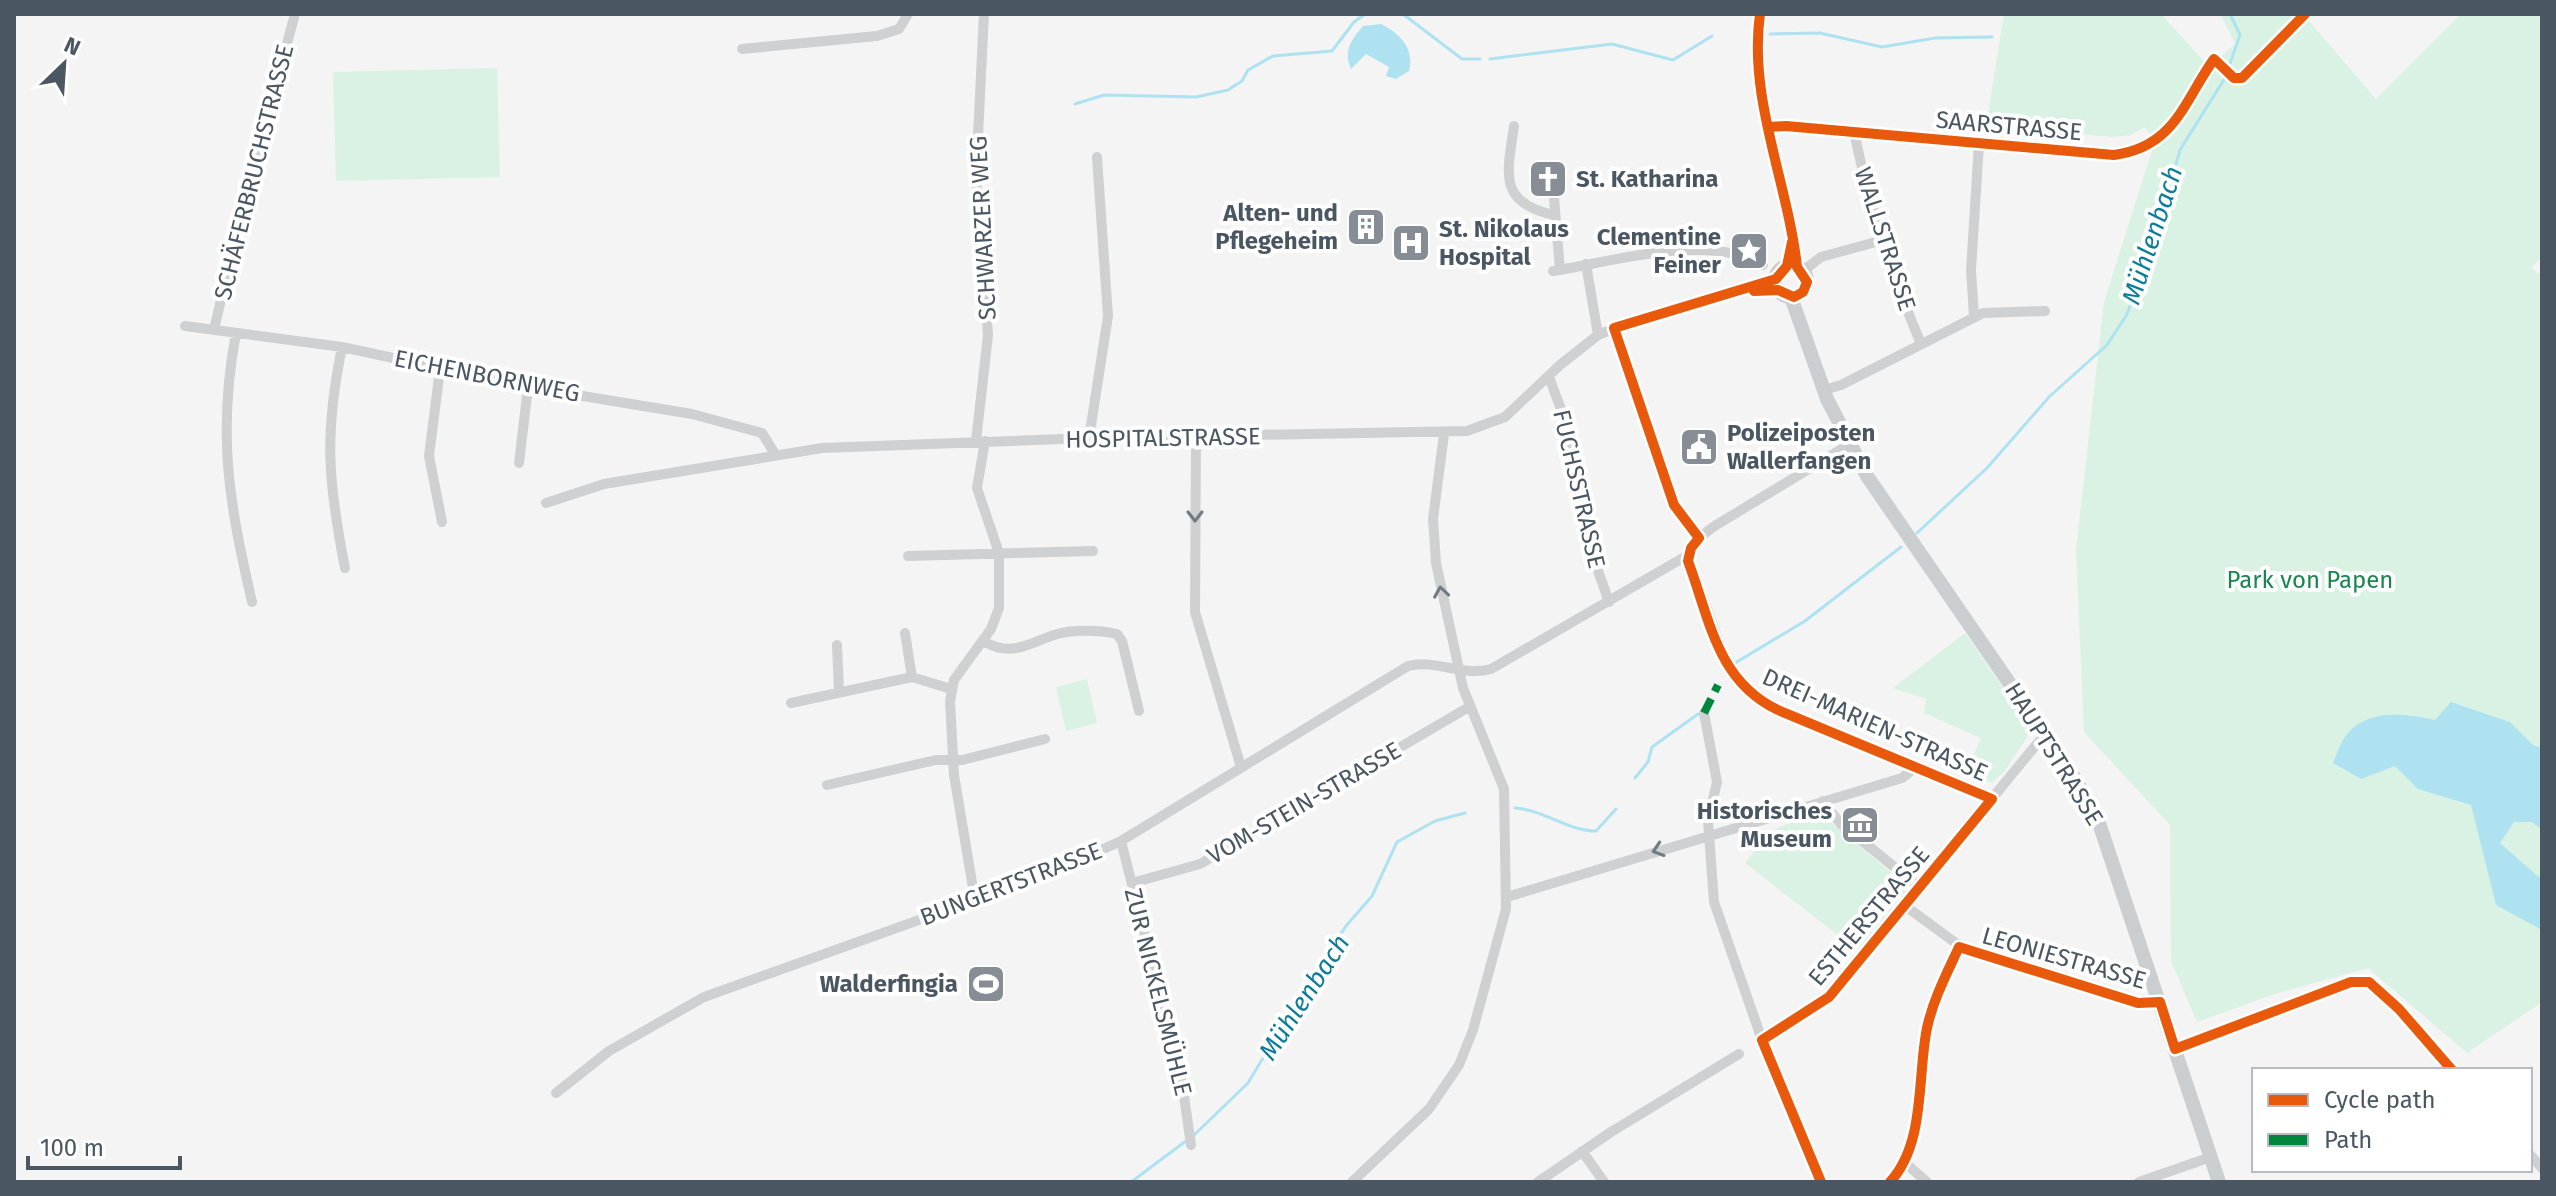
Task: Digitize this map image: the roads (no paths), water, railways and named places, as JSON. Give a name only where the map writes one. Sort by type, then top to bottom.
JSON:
[{"type":"main road","points":[[1758,26],[1760,83],[1796,268],[1807,282],[1786,290]]},
{"type":"main road","points":[[1786,290],[1796,268]]},
{"type":"main road","name":"HAUPTSTRASSE","points":[[1786,290],[1813,340],[1814,362],[1824,390],[1850,444],[1885,504],[2045,734],[2098,820],[2219,1182]]},
{"type":"street","name":"SCHÄFERBRUCHSTRASSE","points":[[214,330],[295,14]]},
{"type":"street","points":[[742,49],[877,36],[899,29],[908,14]]},
{"type":"street","name":"SCHWARZER WEG","points":[[951,689],[983,641],[999,608],[999,553],[977,488],[988,335],[976,176],[984,14]]},
{"type":"street","name":"SAARSTRASSE","points":[[1769,127],[2114,155],[2137,151],[2161,135],[2182,114],[2206,70]]},
{"type":"street","points":[[1514,126],[1509,184],[1512,194],[1528,208],[1554,215]]},
{"type":"street","name":"WALLSTRASSE","points":[[1854,132],[1873,212],[1921,344]]},
{"type":"street","points":[[1974,316],[1971,270],[1979,144]]},
{"type":"street","points":[[1089,438],[1108,316],[1097,157]]},
{"type":"street","points":[[1554,198],[1556,270],[1692,252],[1743,255],[1763,265]]},
{"type":"street","points":[[1796,268],[1821,257],[1883,240]]},
{"type":"street","points":[[1586,264],[1598,335]]},
{"type":"street","name":"HOSPITALSTRASSE","points":[[546,503],[604,484],[822,448],[1089,438],[1444,434],[1494,423],[1518,407],[1598,335],[1614,328],[1744,289],[1786,290]]},
{"type":"street","points":[[1824,390],[1841,385],[1974,316],[1990,312],[2045,311]]},
{"type":"street","name":"EICHENBORNWEG","points":[[185,326],[342,347],[528,387],[657,407],[754,429],[762,433],[775,454]]},
{"type":"street","points":[[1614,328],[1674,505],[1699,538]]},
{"type":"street","points":[[236,333],[226,390],[225,467],[252,602]]},
{"type":"street","points":[[342,347],[332,403],[328,460],[345,568]]},
{"type":"street","points":[[440,369],[429,456],[442,522]]},
{"type":"street","name":"FUCHSSTRASSE","points":[[1549,377],[1565,420],[1596,565],[1609,602]]},
{"type":"street","points":[[519,463],[528,387]]},
{"type":"street","points":[[1352,1182],[1429,1109],[1459,1065],[1477,1017],[1507,897],[1504,789],[1493,755],[1469,707],[1457,669],[1433,541],[1444,434]]},
{"type":"street","points":[[1196,438],[1195,612],[1241,767]]},
{"type":"street","points":[[1688,555],[1699,538],[1729,516],[1850,444]]},
{"type":"street","points":[[908,556],[1093,551]]},
{"type":"street","name":"BUNGERTSTRASSE","points":[[556,1093],[619,1045],[704,997],[768,971],[1053,872],[1121,841],[1408,666],[1432,662],[1457,669],[1491,669],[1688,555]]},
{"type":"street","name":"DREI-MARIEN-STRASSE","points":[[1688,555],[1728,668],[1746,691],[1778,710],[1992,799]]},
{"type":"street","points":[[983,641],[1002,647],[1030,647],[1064,632],[1117,634],[1122,641],[1139,711]]},
{"type":"street","points":[[905,633],[912,677]]},
{"type":"street","points":[[837,645],[839,692]]},
{"type":"street","points":[[791,703],[912,677],[951,689],[953,758],[975,900]]},
{"type":"street","name":"VOM-STEIN-STRASSE","points":[[1132,883],[1200,864],[1469,707]]},
{"type":"street","points":[[1704,713],[1718,788],[1708,815],[1708,834],[1719,921],[1762,1040],[1821,1182]]},
{"type":"street","name":"ESTHERSTRASSE","points":[[1762,1040],[1829,997],[2045,734]]},
{"type":"street","points":[[827,785],[953,758],[962,760],[1045,739]]},
{"type":"street","points":[[1507,897],[1902,778],[1917,766]]},
{"type":"street","points":[[1823,801],[1840,823],[1919,887]]},
{"type":"street","name":"ZUR NICKELSMÜHLE","points":[[1121,841],[1182,1082],[1191,1145]]},
{"type":"street","name":"LEONIESTRASSE","points":[[1904,905],[1959,947],[2138,1003],[2160,1002]]},
{"type":"street","points":[[1890,1182],[1904,1162],[1917,1108],[1928,1024],[1959,947]]},
{"type":"street","points":[[2175,1049],[2361,981],[2380,990],[2450,1068]]},
{"type":"street","points":[[1538,1182],[1582,1151],[1739,1054]]},
{"type":"street","points":[[1582,1151],[1604,1182]]},
{"type":"street","points":[[2139,1182],[2211,1157]]},
{"type":"street","points":[[1904,1162],[1927,1182]]},
{"type":"water","points":[[1381,24],[1404,42],[1410,55],[1409,71],[1396,79],[1386,76],[1389,67],[1366,54],[1351,69],[1349,63],[1350,46],[1363,26]]},
{"type":"water","points":[[2451,702],[2510,722],[2533,745],[2542,748],[2542,830],[2532,822],[2514,822],[2500,843],[2542,880],[2542,930],[2496,905],[2471,805],[2418,789],[2395,766],[2361,779],[2333,763],[2347,734],[2366,720],[2401,715],[2435,720]]},
{"type":"waterway","points":[[1075,104],[1104,95],[1196,97],[1228,90],[1242,81],[1248,70],[1273,56],[1332,51],[1354,22],[1365,14]]},
{"type":"waterway","points":[[1403,14],[1462,59],[1480,59]]},
{"type":"waterway","name":"Mühlenbach","points":[[1917,533],[1987,468],[2050,396],[2107,345],[2126,316],[2150,258],[2180,150],[2225,78],[2240,35],[2230,14]]},
{"type":"waterway","points":[[1770,34],[1820,33],[1882,47],[1935,38],[1992,37]]},
{"type":"waterway","points":[[1490,59],[1612,44],[1673,60],[1712,36]]},
{"type":"waterway","name":"Mühlenbach","points":[[1735,663],[1805,621],[1901,547]]},
{"type":"waterway","name":"Mühlenbach","points":[[1635,778],[1648,762],[1652,747],[1698,714]]},
{"type":"waterway","name":"Mühlenbach","points":[[1515,808],[1536,812],[1576,828],[1596,831],[1616,809]]},
{"type":"waterway","name":"Mühlenbach","points":[[1192,1137],[1248,1083],[1310,980],[1346,926],[1372,896],[1397,842],[1435,821],[1465,813]]},
{"type":"waterway","name":"Mühlenbach","points":[[1131,1182],[1186,1141]]},
{"type":"place","name":"St. Katharina","points":[[1548,179]]},
{"type":"place","name":"Alten- und Pflegeheim","points":[[1366,227]]},
{"type":"place","name":"St. Nikolaus Hospital","points":[[1411,243]]},
{"type":"place","name":"Clementine Feiner","points":[[1749,251]]},
{"type":"place","name":"Polizeiposten Wallerfangen","points":[[1699,447]]},
{"type":"place","name":"Historisches Museum","points":[[1860,825]]},
{"type":"place","name":"Walderfingia","points":[[986,984]]},
{"type":"park label","name":"Park von Papen","points":[[2310,580]]}]
